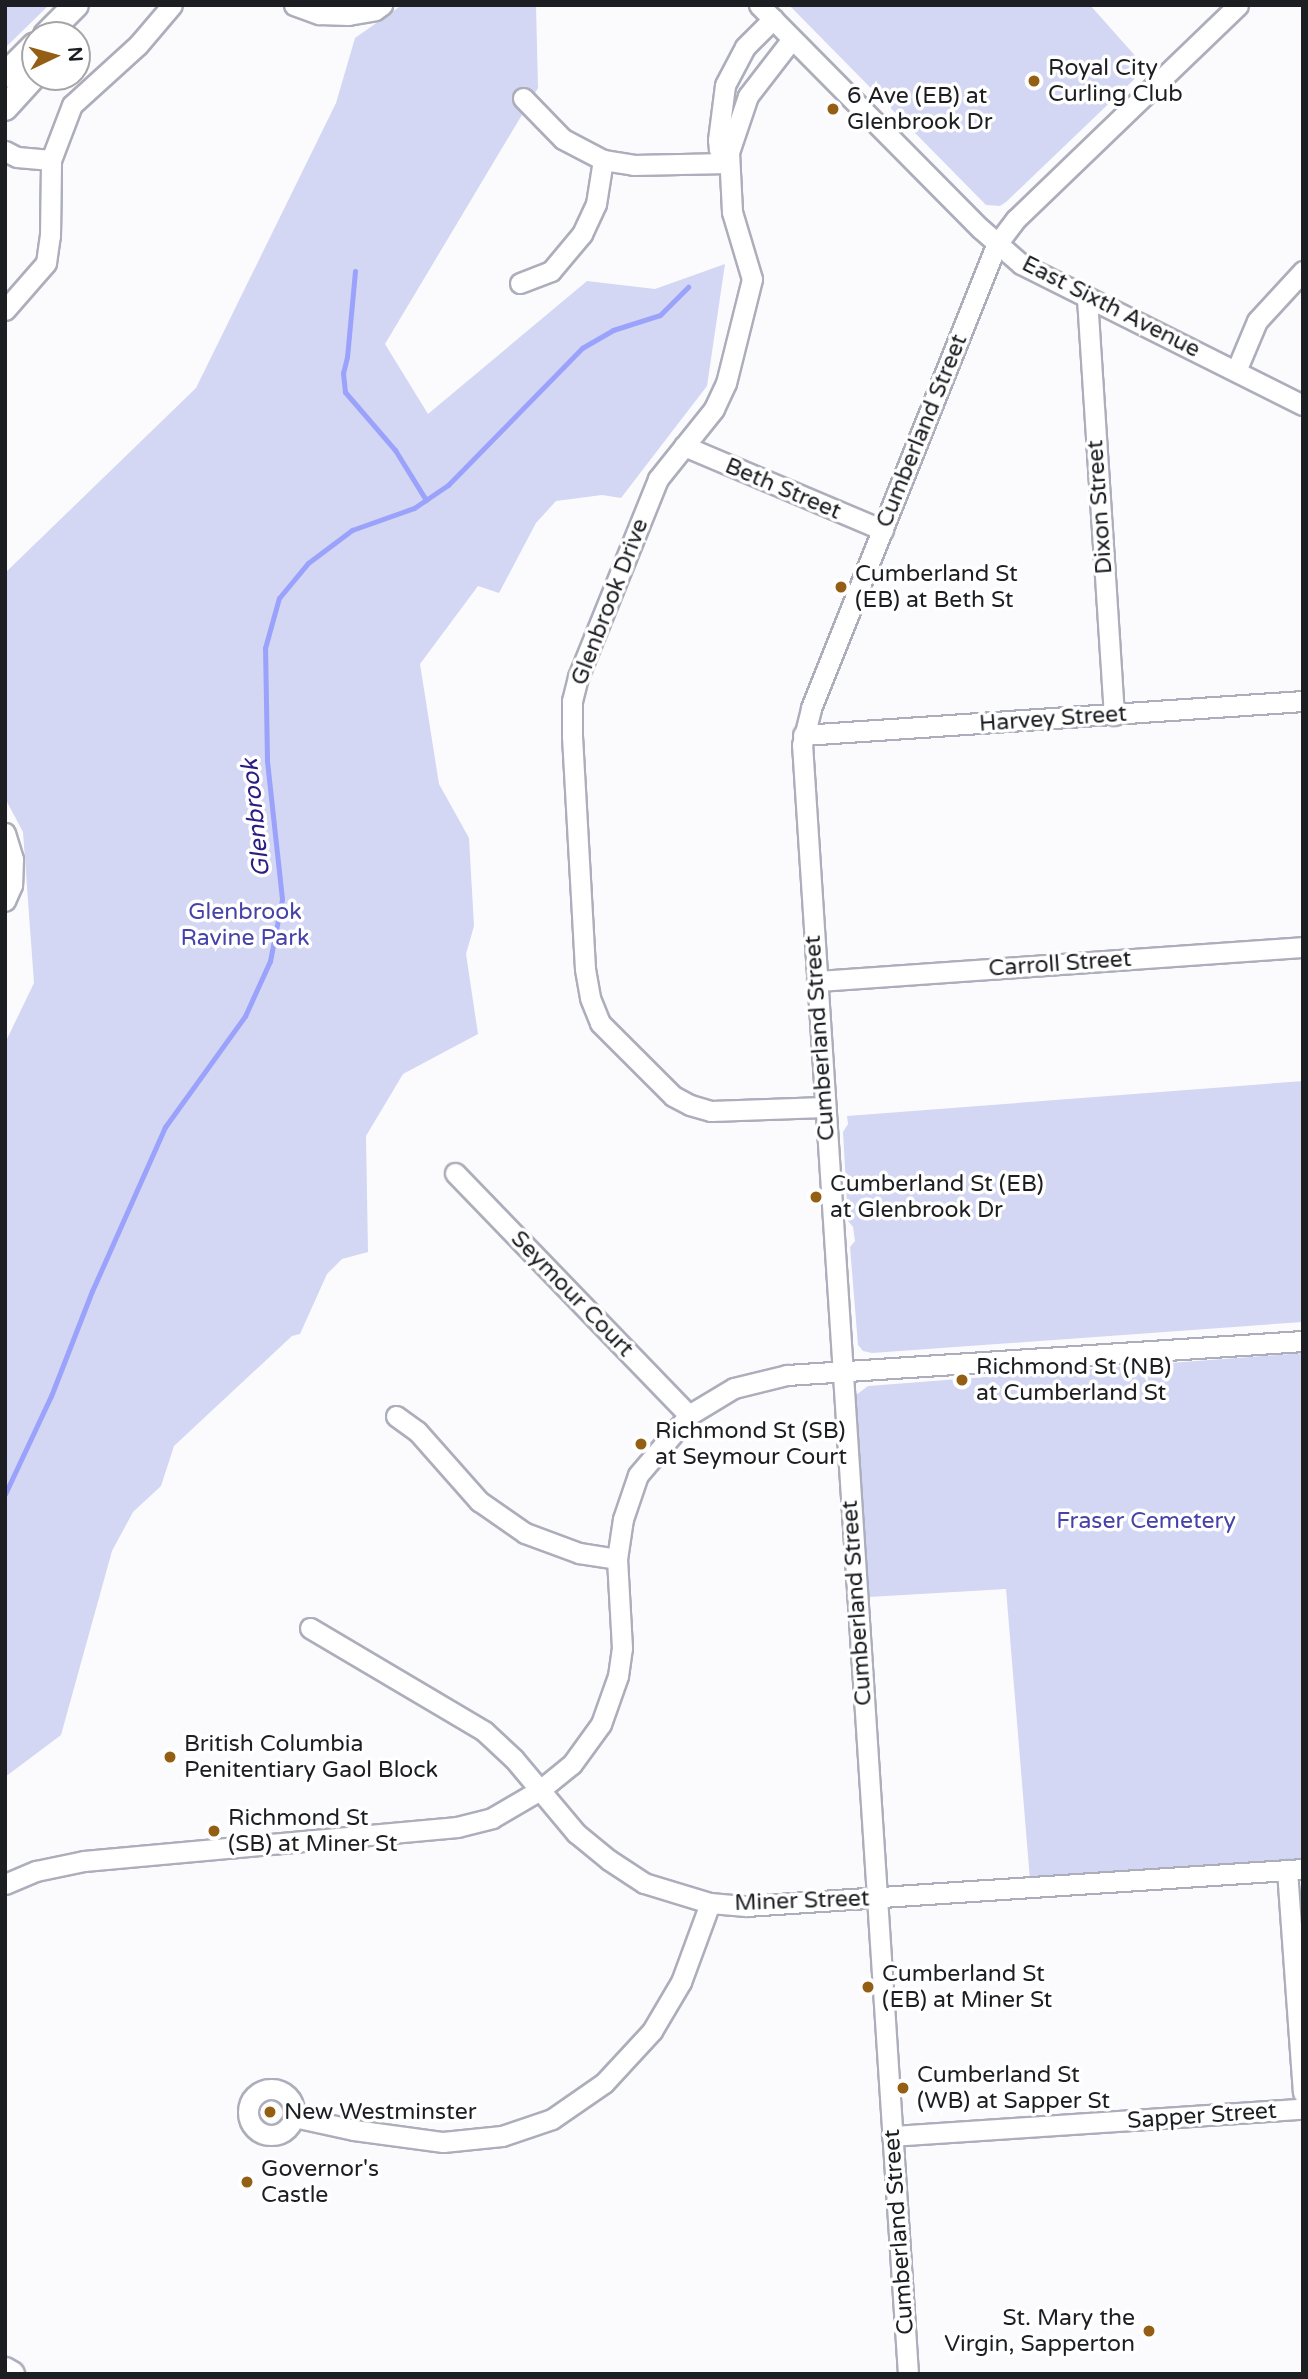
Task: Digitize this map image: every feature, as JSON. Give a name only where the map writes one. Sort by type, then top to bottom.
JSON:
[{"type":"main road","points":[[60,21],[76,5]]},
{"type":"main road","points":[[73,21],[84,5]]},
{"type":"main road","points":[[5,75],[21,60]]},
{"type":"main road","points":[[5,108],[21,90]]},
{"type":"main road","points":[[5,2370],[12,2374]]},
{"type":"street","points":[[5,310],[46,263],[50,236],[51,160],[72,105],[138,45],[173,5]]},
{"type":"street","points":[[294,5],[318,14],[348,15],[375,10],[382,5]]},
{"type":"street","name":"Cumberland Street","points":[[908,2374],[802,769],[803,735],[811,708],[997,244],[1016,219],[1238,5]]},
{"type":"street","name":"East Sixth Avenue","points":[[766,12],[997,244],[1021,264],[1303,405]]},
{"type":"street","name":"Glenbrook Drive","points":[[728,163],[719,149],[718,140],[725,85],[766,12]]},
{"type":"street","name":"Glenbrook Drive","points":[[792,39],[748,96],[728,163],[736,228],[751,267],[750,292],[722,398],[658,479],[586,655],[572,701],[574,777],[590,998],[600,1023],[673,1096],[690,1105],[711,1111],[824,1107]]},
{"type":"street","points":[[523,98],[563,139],[603,160],[633,165],[728,163]]},
{"type":"street","points":[[5,151],[17,157],[51,160]]},
{"type":"street","points":[[520,283],[551,271],[582,234],[596,204],[603,160]]},
{"type":"street","points":[[1237,371],[1257,321],[1303,271]]},
{"type":"street","name":"Dixon Street","points":[[1087,298],[1114,715]]},
{"type":"street","name":"Beth Street","points":[[684,446],[883,530]]},
{"type":"street","name":"Harvey Street","points":[[803,735],[1303,701]]},
{"type":"street","points":[[5,833],[13,859],[12,885],[5,901]]},
{"type":"street","name":"Carroll Street","points":[[817,981],[1303,947]]},
{"type":"street","name":"Seymour Court","points":[[455,1173],[689,1415]]},
{"type":"street","points":[[5,1884],[36,1871],[84,1861],[457,1827],[492,1818],[540,1790],[572,1765],[601,1724],[618,1676],[622,1648],[617,1559],[623,1519],[638,1475],[689,1415],[734,1388],[762,1379],[841,1372],[1303,1341]]},
{"type":"street","points":[[396,1416],[417,1431],[479,1501],[525,1533],[579,1553],[617,1559]]},
{"type":"street","name":"Miner Street","points":[[310,1628],[484,1731],[510,1755],[576,1833],[609,1860],[644,1883],[710,1903],[746,1906],[1295,1869]]},
{"type":"street","points":[[1295,1869],[1303,2092]]},
{"type":"street","points":[[294,2117],[354,2130],[443,2142],[502,2136],[552,2119],[604,2083],[652,2031],[681,1982],[710,1903]]},
{"type":"street","name":"Sapper Street","points":[[892,2136],[1303,2109]]},
{"type":"green space","points":[[5,5],[49,5],[33,21],[21,21],[21,32],[5,48]]},
{"type":"green space","name":"Glenbrook Ravine Park","points":[[402,5],[536,5],[538,88],[385,344],[428,414],[587,281],[655,289],[725,264],[707,386],[621,498],[602,495],[556,501],[536,523],[499,593],[478,586],[420,664],[439,784],[469,838],[474,926],[466,954],[478,1034],[403,1074],[366,1136],[368,1252],[342,1259],[327,1274],[300,1334],[292,1336],[174,1446],[161,1486],[133,1512],[112,1551],[61,1735],[5,1777],[5,1043],[34,983],[23,832],[7,802],[5,775],[5,573],[196,388],[336,103],[355,38]]},
{"type":"green space","name":"Royal City Curling Club","points":[[789,5],[1090,5],[1146,68],[1006,202],[1000,206],[986,205]]},
{"type":"green space","points":[[1303,1081],[1303,1322],[872,1353],[863,1351],[858,1345],[850,1247],[855,1241],[853,1227],[848,1221],[843,1132],[848,1124],[847,1116]]},
{"type":"green space","name":"Fraser Cemetery","points":[[1303,1353],[1303,1860],[1030,1880],[1006,1589],[869,1597],[856,1395],[868,1386]]},
{"type":"waterway","points":[[355,271],[347,357],[343,373],[345,392],[395,450],[426,500]]},
{"type":"waterway","name":"Glenbrook","points":[[5,1494],[51,1396],[92,1291],[165,1127],[245,1016],[270,961],[282,899],[267,760],[265,648],[279,598],[308,563],[352,530],[414,508],[448,485],[582,348],[613,330],[660,315],[688,287]]},
{"type":"place","name":"Royal City Curling Club","points":[[1034,81]]},
{"type":"place","name":"6 Ave (EB) at Glenbrook Dr","points":[[833,109]]},
{"type":"place","name":"Cumberland St (EB) at Beth St","points":[[841,587]]},
{"type":"place","name":"Cumberland St (EB) at Glenbrook Dr","points":[[816,1197]]},
{"type":"place","name":"Richmond St (NB) at Cumberland St","points":[[962,1380]]},
{"type":"place","name":"Richmond St (SB) at Seymour Court","points":[[641,1444]]},
{"type":"place","name":"British Columbia Penitentiary Gaol Block","points":[[170,1757]]},
{"type":"place","name":"Richmond St (SB) at Miner St","points":[[214,1831]]},
{"type":"place","name":"Cumberland St (EB) at Miner St","points":[[868,1987]]},
{"type":"place","name":"Cumberland St (WB) at Sapper St","points":[[903,2088]]},
{"type":"place","name":"New Westminster","points":[[270,2112]]},
{"type":"place","name":"Governor's Castle","points":[[247,2182]]},
{"type":"place","name":"St. Mary the Virgin, Sapperton","points":[[1149,2331]]}]
